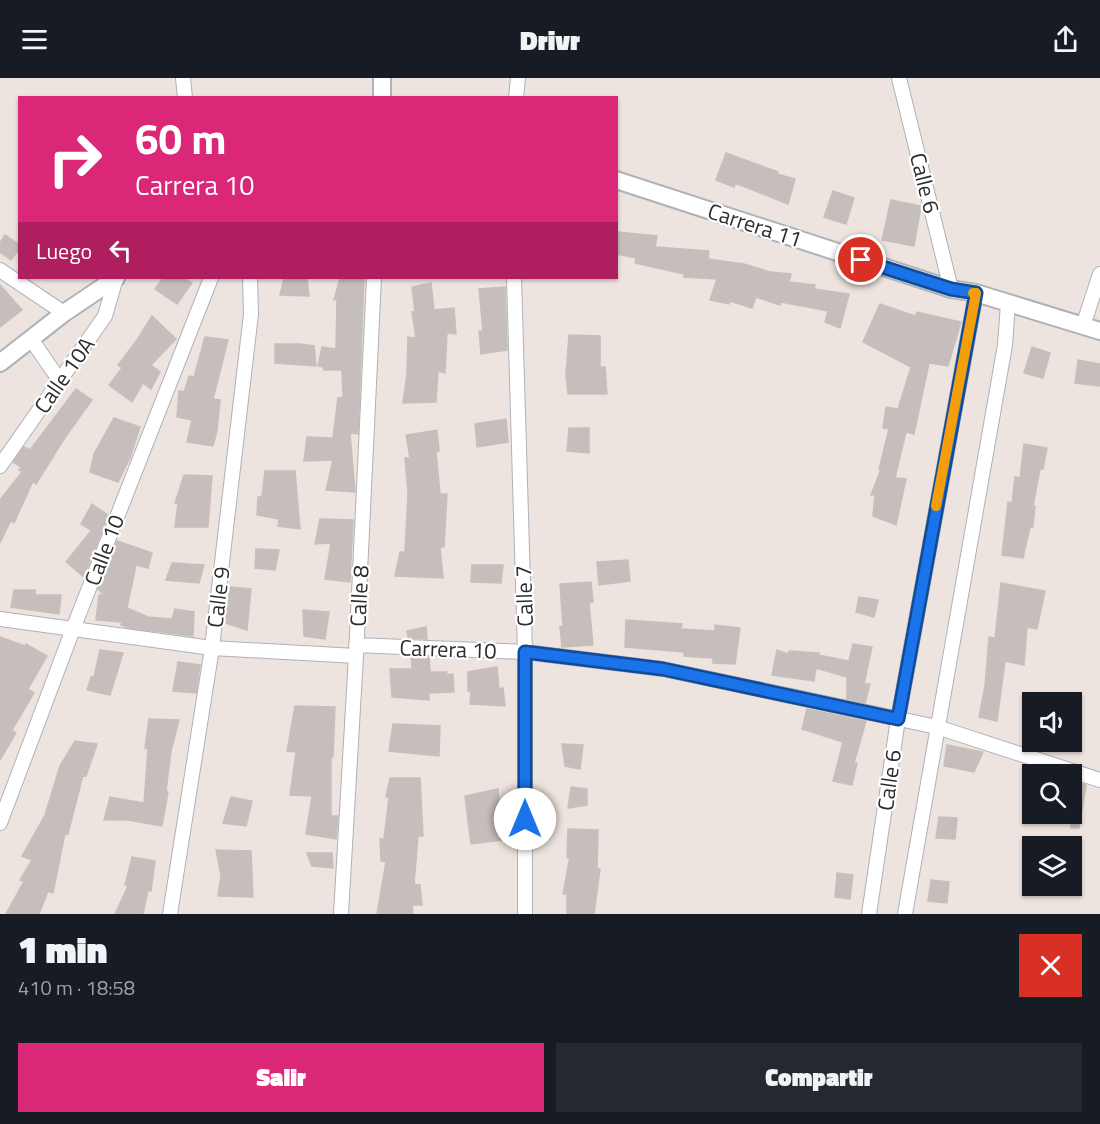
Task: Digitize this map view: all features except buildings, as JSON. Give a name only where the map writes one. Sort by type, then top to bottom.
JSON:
[{"type":"street","points":[[183,78],[185,96]]},
{"type":"street","points":[[382,78],[382,96]]},
{"type":"street","points":[[516,96],[518,78]]},
{"type":"street","name":"Calle 6","points":[[899,78],[951,289]]},
{"type":"street","name":"Carrera 11","points":[[618,181],[951,289],[976,293],[1100,332]]},
{"type":"street","points":[[0,270],[64,313]]},
{"type":"street","points":[[1083,326],[1100,274]]},
{"type":"street","points":[[0,363],[64,313],[115,279]]},
{"type":"street","name":"Calle 10A","points":[[0,466],[105,316],[116,279]]},
{"type":"street","name":"Calle 10","points":[[0,824],[73,629],[210,279]]},
{"type":"street","name":"Calle 9","points":[[170,914],[212,648],[251,314],[250,279]]},
{"type":"street","name":"Calle 8","points":[[341,914],[375,279]]},
{"type":"street","name":"Calle 7","points":[[514,279],[525,652],[525,914]]},
{"type":"street","name":"Calle 6","points":[[869,914],[898,719],[976,293]]},
{"type":"street","name":"Calle 6","points":[[905,914],[1005,345],[1008,304]]},
{"type":"street","points":[[31,339],[60,381]]},
{"type":"street","name":"Carrera 10","points":[[0,619],[212,648],[525,652],[663,669],[937,727],[1100,780]]},
{"type":"slow traffic","points":[[936,506],[976,293],[973,293]]},
{"type":"route","points":[[525,819],[525,652],[663,669],[898,719],[976,293],[951,289],[861,260]]}]
